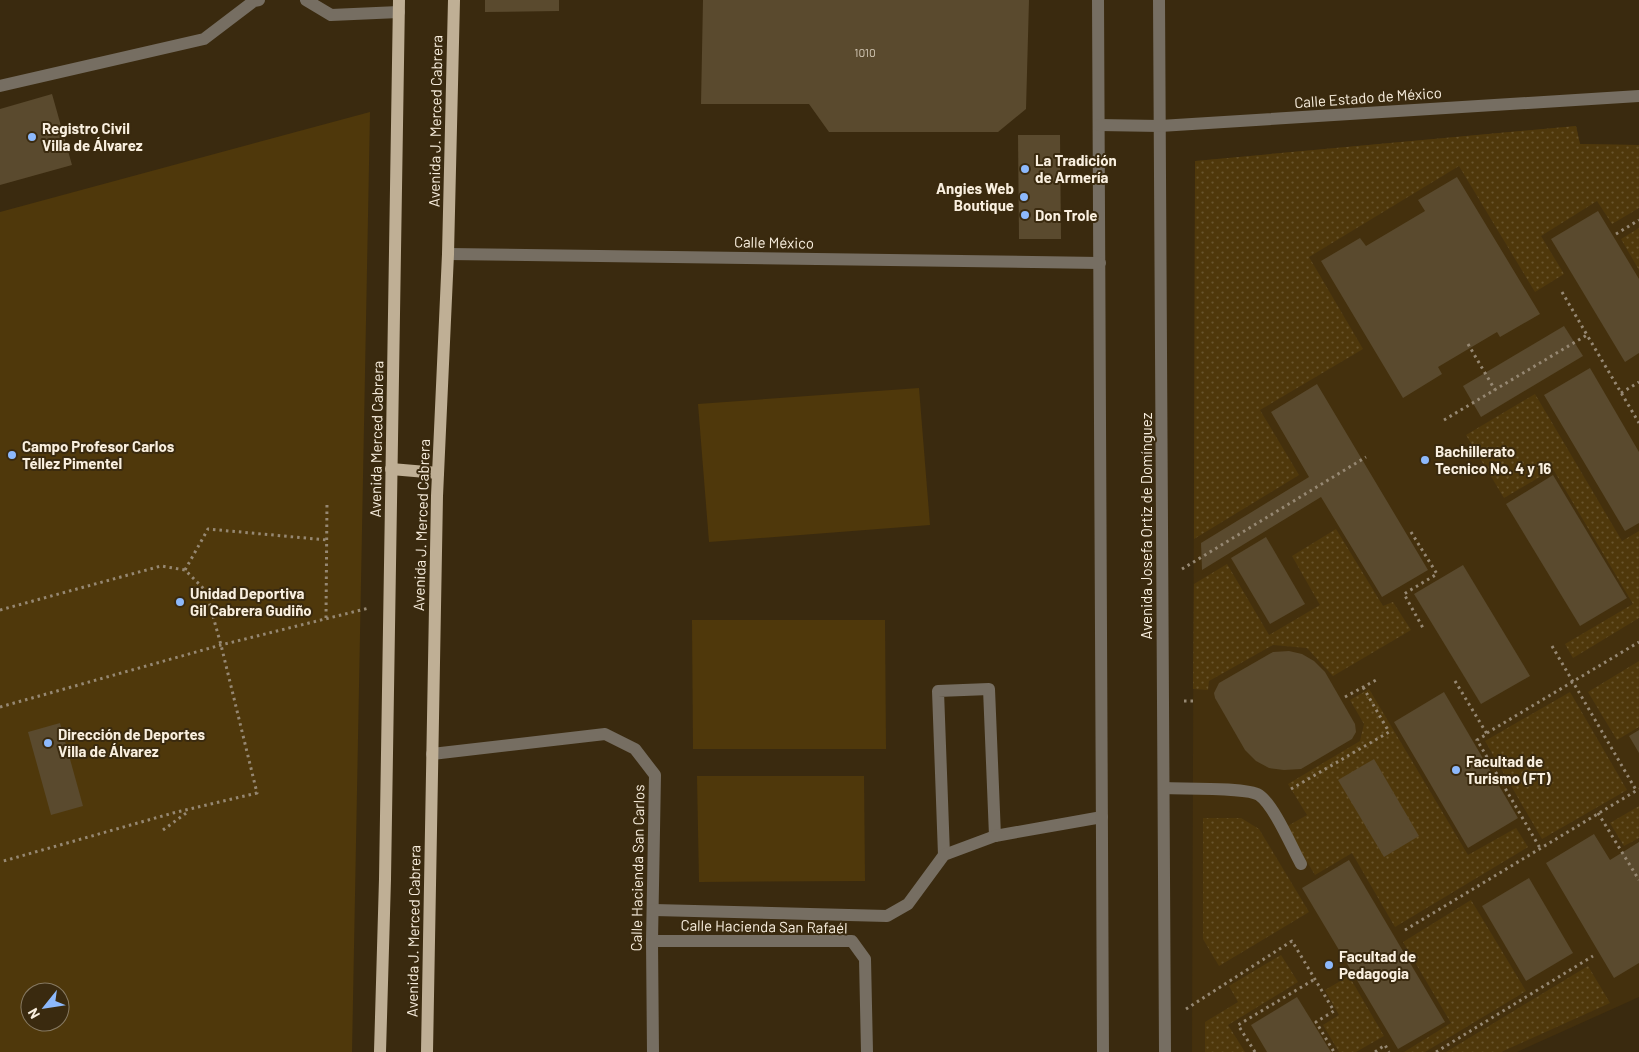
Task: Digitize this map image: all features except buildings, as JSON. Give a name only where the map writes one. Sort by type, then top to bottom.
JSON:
[{"type":"main road","name":"Avenida J. Merced Cabrera","points":[[427,1052],[438,473],[448,254],[454,0]]},
{"type":"main road","name":"Avenida Merced Cabrera","points":[[384,879],[399,6]]},
{"type":"main road","points":[[391,469],[438,473]]},
{"type":"main road","name":"Avenida J. Merced Cabrera","points":[[380,1052],[384,879]]},
{"type":"street","points":[[0,86],[204,39],[254,1],[259,0]]},
{"type":"street","points":[[306,0],[331,15],[399,6]]},
{"type":"street","points":[[1098,0],[1103,1052]]},
{"type":"street","name":"Avenida Josefa Ortiz de Domínguez","points":[[1159,0],[1165,1052]]},
{"type":"street","name":"Calle Estado de México","points":[[1099,125],[1160,126],[1639,96]]},
{"type":"street","name":"Calle México","points":[[448,254],[1100,263]]},
{"type":"street","points":[[944,855],[938,692],[989,689],[995,836]]},
{"type":"street","name":"Calle Hacienda San Carlos","points":[[432,754],[604,734],[635,749],[655,775],[652,941],[653,1052]]},
{"type":"street","points":[[1164,788],[1240,790],[1259,794],[1270,807],[1301,864]]},
{"type":"street","points":[[654,910],[887,916],[908,904],[944,855],[995,836],[1102,817]]},
{"type":"street","name":"Calle Hacienda San Rafaél","points":[[652,941],[852,941],[865,959],[867,1052]]},
{"type":"path","points":[[1616,234],[1639,220]]},
{"type":"path","points":[[1562,292],[1639,423]]},
{"type":"path","points":[[1444,420],[1587,335]]},
{"type":"path","points":[[1468,344],[1495,390]]},
{"type":"path","points":[[1621,393],[1639,382]]},
{"type":"path","points":[[1162,581],[1366,457]]},
{"type":"path","points":[[326,618],[327,501]]},
{"type":"path","points":[[185,570],[208,529],[327,540]]},
{"type":"path","points":[[1411,532],[1437,574],[1404,594],[1423,628]]},
{"type":"path","points":[[0,610],[161,566],[185,570],[206,591],[257,793],[0,862]]},
{"type":"path","points":[[0,707],[221,645],[370,607]]},
{"type":"path","points":[[1540,848],[1477,740],[1639,642]]},
{"type":"path","points":[[1405,930],[1638,790],[1552,646]]},
{"type":"path","points":[[1345,697],[1378,679]]},
{"type":"path","points":[[1455,681],[1487,734]]},
{"type":"path","points":[[1291,789],[1389,732],[1363,687]]},
{"type":"path","points":[[163,830],[192,809]]},
{"type":"path","points":[[1598,813],[1639,880]]},
{"type":"path","points":[[1165,1023],[1292,941],[1334,1011],[1316,1022],[1334,1052]]},
{"type":"path","points":[[1436,1052],[1593,956]]},
{"type":"path","points":[[1255,1052],[1238,1025],[1315,979]]},
{"type":"path","points":[[1375,1052],[1385,1045],[1389,1052]]},
{"type":"shaded area","name":"Unidad Deportiva Gil Cabrera Gudiño","points":[[370,112],[352,1052],[0,1052],[0,212]]},
{"type":"shaded area","points":[[1576,126],[1580,144],[1639,145],[1639,997],[1517,1052],[1192,1052],[1195,161]]},
{"type":"shaded area","points":[[1576,126],[1580,144],[1639,145],[1639,208],[1612,224],[1597,201],[1541,236],[1564,274],[1535,292],[1459,166],[1309,257],[1363,349],[1260,410],[1299,475],[1194,539],[1195,161]]},
{"type":"shaded area","points":[[1639,228],[1639,270],[1621,239]]},
{"type":"shaded area","points":[[919,388],[930,525],[709,542],[698,404]]},
{"type":"shaded area","points":[[1535,394],[1622,541],[1639,531],[1639,618],[1573,658],[1565,644],[1633,604],[1553,469],[1504,498],[1466,435]]},
{"type":"shaded area","points":[[1336,529],[1383,606],[1393,602],[1411,630],[1333,676],[1307,648],[1273,645],[1209,681],[1208,690],[1193,689],[1194,584],[1227,564],[1269,635],[1320,605],[1292,556]]},
{"type":"shaded area","points":[[692,620],[885,620],[886,749],[693,749]]},
{"type":"shaded area","points":[[1639,661],[1639,727],[1617,740],[1588,692]]},
{"type":"shaded area","points":[[1369,689],[1468,855],[1516,828],[1528,847],[1395,927],[1352,853],[1315,875],[1286,827],[1307,815],[1288,784],[1360,741],[1364,724],[1350,700]]},
{"type":"shaded area","points":[[1570,692],[1627,790],[1542,839],[1485,741]]},
{"type":"shaded area","points":[[697,776],[864,776],[865,881],[699,882]]},
{"type":"shaded area","points":[[1639,806],[1639,838],[1624,846],[1610,823]]},
{"type":"shaded area","points":[[1203,818],[1241,818],[1259,829],[1309,912],[1219,966],[1203,939]]},
{"type":"shaded area","points":[[1471,900],[1526,991],[1425,1052],[1404,1052],[1451,1023],[1403,942]]},
{"type":"shaded area","points":[[1281,955],[1298,982],[1228,1025],[1245,1052],[1205,1052],[1205,1022],[1238,1002],[1229,986]]},
{"type":"shaded area","points":[[1588,966],[1610,1003],[1501,1052],[1446,1052]]},
{"type":"shaded area","points":[[1349,976],[1384,1036],[1356,1052],[1339,1052],[1323,1025],[1339,1015],[1325,990]]},
{"type":"place","name":"Registro Civil Villa de Álvarez","points":[[32,137]]},
{"type":"place","name":"La Tradición de Armería","points":[[1025,169]]},
{"type":"place","name":"Angies Web Boutique","points":[[1024,197]]},
{"type":"place","name":"Don Trole","points":[[1025,215]]},
{"type":"place","name":"Campo Profesor Carlos Téllez Pimentel","points":[[12,455]]},
{"type":"place","name":"Bachillerato Tecnico No. 4 y 16","points":[[1425,460]]},
{"type":"place","name":"Unidad Deportiva Gil Cabrera Gudiño","points":[[180,602]]},
{"type":"place","name":"Dirección de Deportes Villa de Álvarez","points":[[48,743]]},
{"type":"place","name":"Facultad de Turismo (FT)","points":[[1456,770]]},
{"type":"place","name":"Facultad de Pedagogia","points":[[1329,965]]}]
